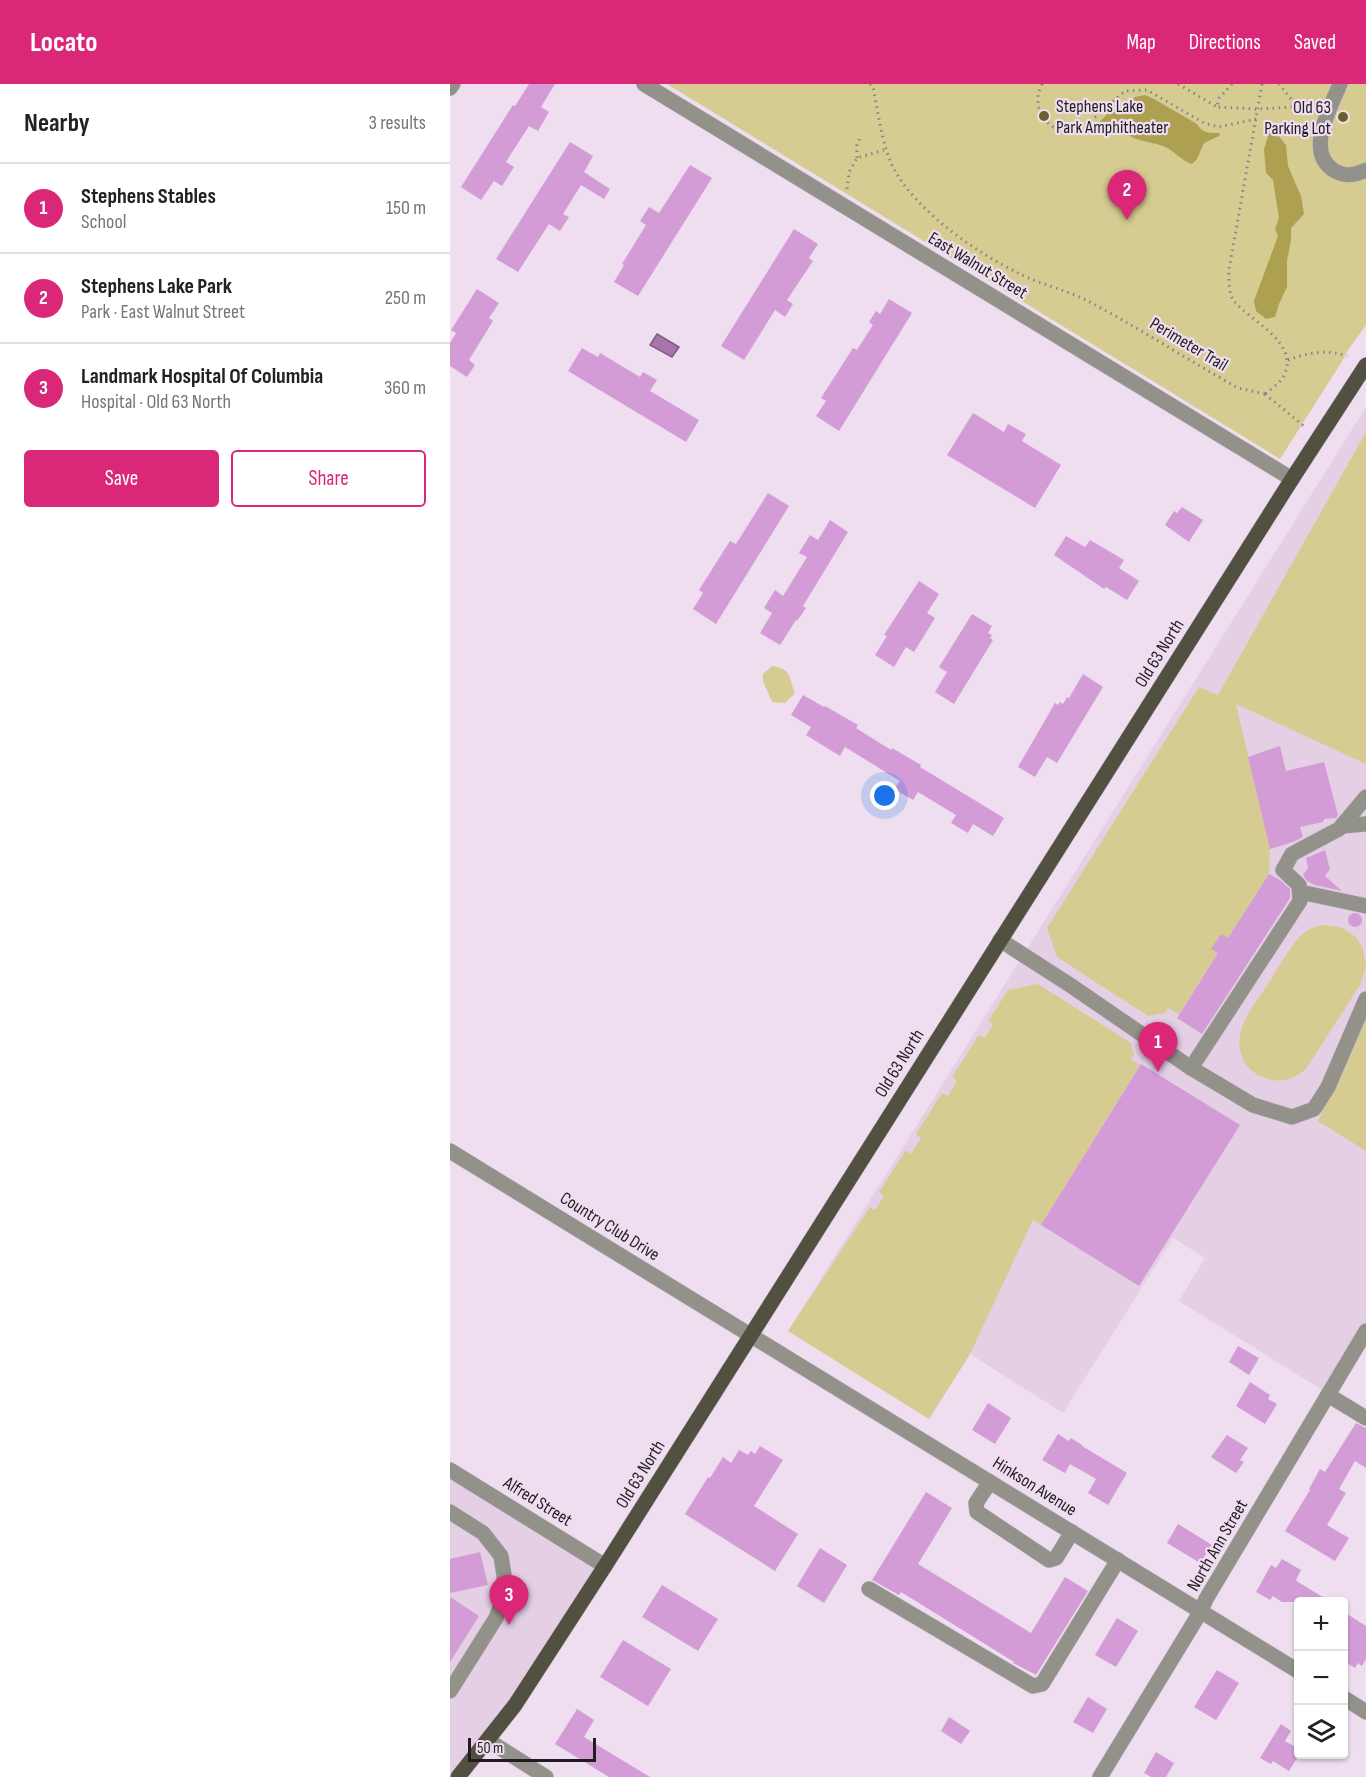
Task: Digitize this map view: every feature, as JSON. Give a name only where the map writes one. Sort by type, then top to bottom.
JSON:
[{"type":"main road","name":"Old 63 North","points":[[458,1777],[489,1741],[515,1705],[606,1566],[1292,478],[1366,365]]},
{"type":"street","points":[[450,88],[453,84]]},
{"type":"street","name":"East Walnut Street","points":[[644,84],[1292,478]]},
{"type":"street","points":[[1340,84],[1319,145],[1321,157],[1330,168],[1341,174],[1353,175],[1366,170]]},
{"type":"street","points":[[1191,1068],[1300,901],[1299,885],[1283,870],[1292,854],[1339,830],[1366,797]]},
{"type":"street","points":[[1342,826],[1366,824]]},
{"type":"street","points":[[1300,892],[1366,906]]},
{"type":"street","points":[[1000,940],[1191,1068],[1253,1105],[1292,1117],[1314,1109],[1328,1087],[1366,999]]},
{"type":"street","name":"Country Club Drive","points":[[450,1151],[750,1335]]},
{"type":"street","name":"North Ann Street","points":[[1100,1777],[1366,1332]]},
{"type":"street","name":"Hinkson Avenue","points":[[750,1335],[1294,1668]]},
{"type":"street","points":[[1328,1395],[1366,1418]]},
{"type":"street","name":"Alfred Street","points":[[450,1470],[606,1566]]},
{"type":"street","points":[[990,1482],[976,1503],[977,1512],[1049,1560],[1056,1558],[1072,1532]]},
{"type":"street","points":[[450,1512],[483,1533],[501,1556],[504,1598],[496,1618],[450,1691]]},
{"type":"street","points":[[869,1589],[1033,1686],[1042,1684],[1118,1560]]},
{"type":"street","points":[[1348,1701],[1366,1712]]},
{"type":"street","points":[[489,1741],[546,1777]]},
{"type":"path","name":"Perimeter Trail","points":[[870,84],[873,87],[894,170],[918,202],[952,231],[989,258],[1022,275],[1086,300],[1238,388],[1265,394]]},
{"type":"path","points":[[1042,84],[1038,94],[1038,106],[1043,117],[1056,129],[1065,131],[1078,130],[1125,92],[1147,90],[1204,123],[1219,127],[1256,119]]},
{"type":"path","points":[[1178,84],[1217,107],[1257,109],[1294,107],[1291,99],[1279,84]]},
{"type":"path","points":[[1217,107],[1219,98],[1232,84]]},
{"type":"path","points":[[1262,84],[1228,268],[1229,285],[1233,299],[1284,347],[1288,360],[1285,374],[1265,394],[1305,427]]},
{"type":"path","points":[[842,205],[849,172],[857,158],[857,145],[861,135]]},
{"type":"path","points":[[857,158],[887,149]]},
{"type":"path","points":[[1288,360],[1305,353],[1338,353],[1347,356]]},
{"type":"shaded area","points":[[667,84],[1366,84],[1366,325],[1280,459]]},
{"type":"shaded area","points":[[1145,95],[1197,124],[1204,131],[1220,133],[1219,136],[1204,143],[1197,159],[1192,164],[1167,148],[1136,139],[1121,129],[1101,135],[1096,133],[1094,128],[1108,113],[1120,111],[1135,97]]},
{"type":"shaded area","points":[[1273,132],[1286,145],[1288,166],[1301,196],[1304,214],[1291,228],[1287,287],[1275,317],[1266,319],[1256,311],[1254,301],[1278,236],[1275,229],[1279,218],[1273,180],[1266,173],[1264,149],[1269,133]]},
{"type":"shaded area","points":[[657,334],[679,347],[672,357],[650,345]]},
{"type":"shaded area","points":[[1366,407],[1366,1331],[1327,1393],[1179,1301],[1205,1258],[1173,1238],[1063,1413],[970,1354],[929,1419],[788,1331]]},
{"type":"shaded area","points":[[1366,432],[1366,764],[1236,704],[1270,849],[1269,874],[1228,938],[1221,934],[1212,949],[1218,953],[1179,1014],[1168,1008],[1165,1013],[1148,1016],[1057,957],[1047,928],[1199,687],[1218,695]]},
{"type":"shaded area","points":[[772,666],[787,672],[790,678],[795,693],[785,703],[772,702],[763,681],[763,674]]},
{"type":"shaded area","points":[[1322,925],[1341,927],[1356,937],[1363,949],[1366,967],[1360,985],[1306,1069],[1285,1080],[1260,1076],[1245,1063],[1240,1052],[1239,1042],[1244,1021],[1299,937],[1309,929]]},
{"type":"shaded area","points":[[1038,984],[1131,1043],[1134,1055],[1131,1059],[1140,1065],[1041,1225],[1033,1220],[970,1354],[929,1419],[788,1331],[870,1207],[875,1210],[884,1196],[879,1192],[906,1150],[911,1154],[921,1138],[916,1134],[942,1093],[948,1096],[957,1081],[952,1077],[979,1035],[985,1038],[993,1024],[988,1021],[1008,990]]},
{"type":"shaded area","points":[[1366,1018],[1366,1151],[1318,1121]]},
{"type":"shaded area","points":[[450,1470],[605,1566],[458,1777],[450,1777]]},
{"type":"building","points":[[529,84],[555,84],[541,107],[549,112],[538,131],[529,126],[506,162],[514,167],[502,186],[494,181],[481,200],[461,187]]},
{"type":"building","points":[[570,142],[593,156],[584,172],[610,189],[604,199],[581,185],[563,214],[569,217],[560,231],[549,224],[518,272],[496,259]]},
{"type":"building","points":[[690,165],[712,178],[638,296],[614,282],[624,265],[622,264],[646,225],[640,221],[649,207],[659,213]]},
{"type":"building","points":[[794,229],[818,244],[809,258],[813,261],[787,300],[793,304],[785,317],[775,310],[744,360],[721,346]]},
{"type":"building","points":[[477,289],[499,303],[489,318],[493,321],[469,360],[475,365],[467,377],[450,366],[450,343],[456,333],[451,330]]},
{"type":"building","points":[[889,299],[912,313],[839,431],[816,416],[826,401],[821,398],[853,348],[857,350],[873,325],[869,322],[876,311],[880,314]]},
{"type":"building","points":[[582,348],[598,357],[600,353],[640,377],[643,372],[657,380],[650,391],[699,420],[686,442],[568,371]]},
{"type":"building","points":[[973,413],[1004,432],[1008,424],[1026,434],[1022,441],[1061,465],[1035,508],[947,455]]},
{"type":"building","points":[[768,493],[789,506],[716,624],[693,609],[703,593],[699,590],[730,541],[736,544]]},
{"type":"building","points":[[1182,507],[1203,520],[1189,542],[1165,525],[1174,511],[1177,513]]},
{"type":"building","points":[[830,520],[848,532],[803,606],[806,608],[780,645],[760,633],[772,613],[764,608],[775,590],[783,596],[807,557],[799,553],[810,535],[818,540]]},
{"type":"building","points":[[1066,536],[1085,547],[1090,540],[1124,560],[1119,568],[1139,581],[1127,600],[1106,587],[1104,589],[1054,555]]},
{"type":"building","points":[[919,581],[939,594],[927,613],[935,618],[914,652],[906,647],[894,667],[875,655],[887,636],[884,635]]},
{"type":"building","points":[[972,614],[992,626],[988,633],[992,635],[990,638],[993,640],[954,704],[935,692],[947,672],[939,667]]},
{"type":"building","points":[[1083,674],[1103,687],[1057,763],[1047,757],[1035,777],[1018,767],[1055,703],[1063,704],[1067,697],[1069,698]]},
{"type":"building","points":[[803,695],[858,725],[856,728],[891,750],[892,748],[921,765],[920,767],[1004,818],[993,836],[973,824],[968,833],[951,823],[956,815],[918,792],[913,800],[894,789],[900,781],[845,747],[840,756],[806,735],[811,727],[791,715]]},
{"type":"building","points":[[1280,746],[1286,771],[1324,762],[1338,815],[1336,818],[1324,819],[1323,822],[1300,827],[1303,837],[1270,849],[1248,757]]},
{"type":"building","points":[[1325,850],[1330,869],[1325,876],[1342,891],[1315,885],[1307,881],[1303,875],[1308,868],[1306,858]]},
{"type":"building","points":[[1269,874],[1290,889],[1290,898],[1202,1034],[1177,1018],[1218,953],[1211,949],[1221,934],[1228,938]]},
{"type":"building","points":[[1352,913],[1358,913],[1362,920],[1358,927],[1352,927],[1348,923],[1348,917]]},
{"type":"building","points":[[1141,1064],[1240,1125],[1139,1286],[1041,1225]]},
{"type":"building","points":[[1238,1346],[1259,1358],[1249,1375],[1229,1362]]},
{"type":"building","points":[[1250,1382],[1270,1395],[1268,1399],[1277,1404],[1265,1424],[1236,1406]]},
{"type":"building","points":[[988,1403],[1011,1418],[995,1444],[972,1430]]},
{"type":"building","points":[[1356,1423],[1366,1428],[1366,1468],[1355,1461],[1339,1489],[1346,1493],[1327,1525],[1349,1538],[1335,1561],[1285,1531],[1320,1469],[1325,1472]]},
{"type":"building","points":[[1058,1434],[1069,1441],[1071,1438],[1127,1473],[1108,1505],[1088,1493],[1096,1479],[1070,1464],[1065,1473],[1042,1460]]},
{"type":"building","points":[[1227,1435],[1248,1448],[1240,1460],[1244,1462],[1236,1473],[1211,1457]]},
{"type":"building","points":[[760,1446],[783,1460],[754,1506],[798,1534],[775,1571],[685,1514],[723,1457],[731,1463],[739,1450],[748,1455],[751,1451],[755,1454]]},
{"type":"building","points":[[926,1492],[952,1508],[918,1564],[1031,1633],[1065,1577],[1088,1591],[1036,1675],[1013,1663],[901,1592],[899,1595],[872,1580]]},
{"type":"building","points":[[1178,1524],[1212,1545],[1200,1563],[1167,1543]]},
{"type":"building","points":[[820,1548],[847,1565],[824,1603],[797,1586]]},
{"type":"building","points":[[480,1552],[488,1585],[450,1593],[450,1559]]},
{"type":"building","points":[[1282,1559],[1301,1570],[1296,1580],[1323,1597],[1294,1597],[1294,1602],[1282,1602],[1273,1596],[1270,1600],[1256,1592],[1271,1565],[1276,1568]]},
{"type":"building","points":[[662,1585],[718,1619],[698,1651],[642,1617]]},
{"type":"building","points":[[450,1597],[479,1616],[450,1662]]},
{"type":"building","points":[[1348,1615],[1366,1626],[1366,1659],[1362,1666],[1358,1663],[1355,1668],[1348,1664]]},
{"type":"building","points":[[1117,1618],[1138,1631],[1116,1667],[1095,1655]]},
{"type":"building","points":[[623,1640],[671,1669],[648,1706],[600,1677]]},
{"type":"building","points":[[1217,1670],[1239,1683],[1216,1720],[1194,1707]]},
{"type":"building","points":[[1088,1697],[1107,1709],[1093,1733],[1073,1722]]},
{"type":"building","points":[[577,1709],[594,1720],[584,1737],[650,1777],[609,1777],[555,1744]]},
{"type":"building","points":[[949,1717],[970,1731],[961,1744],[941,1731]]},
{"type":"building","points":[[1281,1724],[1291,1731],[1285,1741],[1294,1746],[1294,1759],[1296,1759],[1289,1771],[1273,1761],[1271,1764],[1260,1758]]},
{"type":"building","points":[[1156,1752],[1174,1763],[1166,1777],[1151,1777],[1144,1773]]},
{"type":"place","name":"Stephens Lake Park Amphitheater","points":[[1044,116]]},
{"type":"place","name":"Old 63 Parking Lot","points":[[1343,117]]},
{"type":"place","name":"Stephens Lake Park","points":[[1127,220]]},
{"type":"place","name":"Stephens Stables","points":[[1158,1072]]},
{"type":"place","name":"Landmark Hospital Of Columbia","points":[[509,1625]]}]
